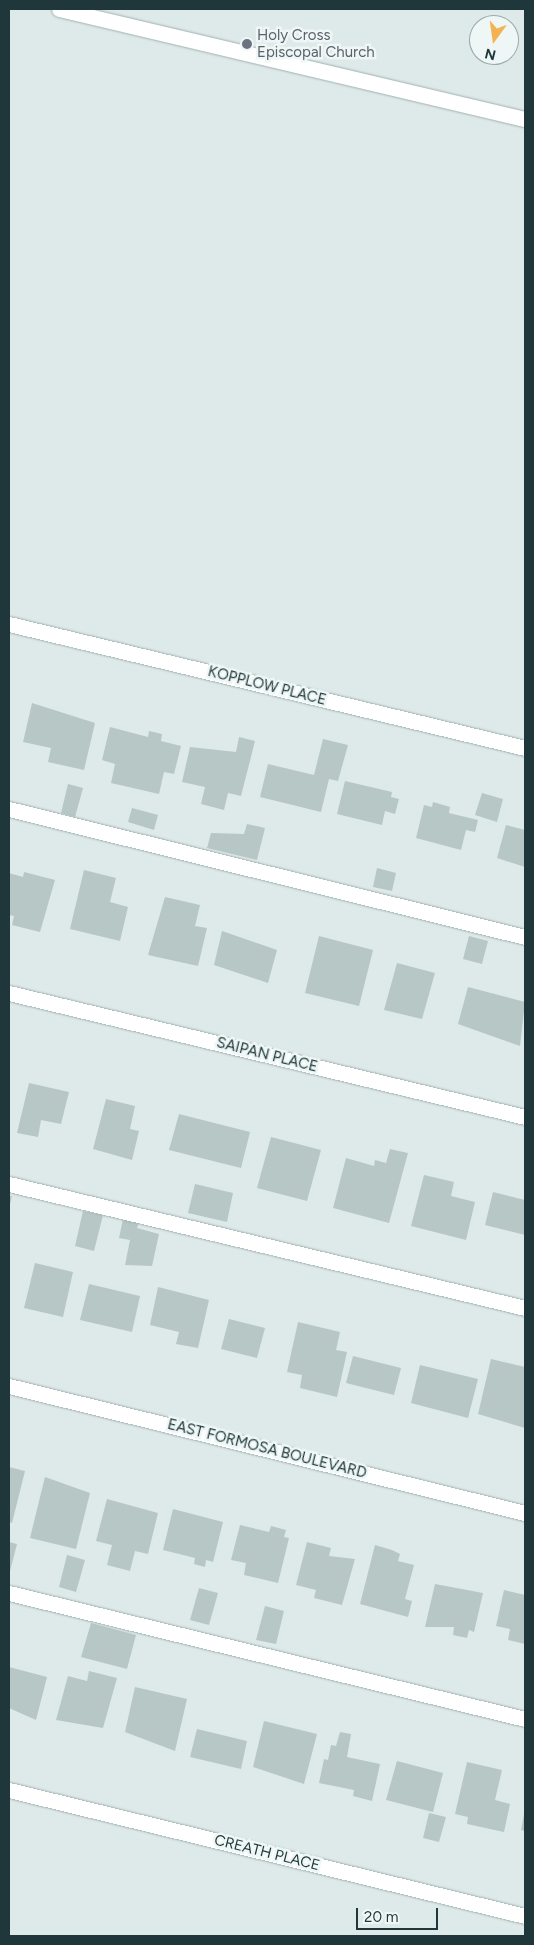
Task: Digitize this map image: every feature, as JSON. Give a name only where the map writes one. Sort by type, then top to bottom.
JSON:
[{"type":"street","points":[[59,9],[525,119]]},
{"type":"street","name":"KOPPLOW PLACE","points":[[9,624],[525,748]]},
{"type":"street","points":[[9,809],[525,937]]},
{"type":"street","name":"SAIPAN PLACE","points":[[9,993],[525,1117]]},
{"type":"street","points":[[9,1184],[525,1308]]},
{"type":"street","name":"EAST FORMOSA BOULEVARD","points":[[9,1386],[525,1513]]},
{"type":"street","points":[[9,1593],[525,1719]]},
{"type":"street","name":"CREATH PLACE","points":[[9,1790],[525,1916]]},
{"type":"building","points":[[32,703],[95,723],[84,770],[48,762],[51,748],[23,742]]},
{"type":"building","points":[[110,727],[148,737],[149,731],[162,734],[161,741],[181,746],[174,774],[164,772],[159,794],[111,783],[115,764],[102,760]]},
{"type":"building","points":[[239,737],[255,741],[241,796],[228,793],[224,810],[201,804],[205,787],[182,782],[190,747],[236,752]]},
{"type":"building","points":[[323,739],[348,745],[338,781],[329,779],[321,812],[260,797],[268,764],[314,775]]},
{"type":"building","points":[[345,781],[392,792],[391,797],[399,799],[395,814],[385,811],[382,825],[337,814]]},
{"type":"building","points":[[68,784],[83,788],[75,817],[61,813]]},
{"type":"building","points":[[482,793],[503,799],[497,822],[475,815]]},
{"type":"building","points":[[433,802],[450,807],[449,813],[478,820],[475,832],[466,830],[461,850],[416,838],[424,805],[432,807]]},
{"type":"building","points":[[132,808],[158,815],[154,830],[128,822]]},
{"type":"building","points":[[247,824],[265,828],[257,860],[207,848],[211,833],[244,834]]},
{"type":"building","points":[[506,825],[525,830],[525,867],[497,858]]},
{"type":"building","points":[[377,868],[396,873],[392,891],[373,887]]},
{"type":"building","points":[[84,870],[116,878],[110,902],[128,907],[120,941],[70,929]]},
{"type":"building","points":[[24,872],[55,880],[40,932],[12,925],[14,916],[9,915],[9,873],[23,877]]},
{"type":"building","points":[[165,897],[200,905],[195,926],[207,928],[198,966],[148,955]]},
{"type":"building","points":[[222,931],[277,950],[268,983],[214,965]]},
{"type":"building","points":[[319,936],[373,950],[359,1006],[305,993]]},
{"type":"building","points":[[469,936],[488,941],[482,964],[463,959]]},
{"type":"building","points":[[397,963],[435,973],[422,1019],[384,1010]]},
{"type":"building","points":[[468,987],[525,1002],[520,1046],[458,1024]]},
{"type":"building","points":[[29,1083],[69,1092],[61,1124],[41,1120],[38,1137],[17,1133]]},
{"type":"building","points":[[106,1099],[135,1106],[130,1129],[139,1131],[132,1160],[93,1149]]},
{"type":"building","points":[[179,1114],[250,1132],[241,1168],[169,1150]]},
{"type":"building","points":[[271,1137],[321,1150],[307,1201],[257,1188]]},
{"type":"building","points":[[390,1149],[408,1153],[389,1223],[333,1208],[346,1158],[374,1166],[375,1160],[386,1163]]},
{"type":"building","points":[[424,1175],[454,1182],[451,1196],[475,1202],[466,1240],[411,1226]]},
{"type":"building","points":[[195,1184],[233,1193],[227,1222],[188,1213]]},
{"type":"building","points":[[493,1192],[525,1200],[525,1235],[485,1225]]},
{"type":"building","points":[[9,1196],[12,1196],[9,1209]]},
{"type":"building","points":[[83,1211],[103,1215],[94,1251],[75,1246]]},
{"type":"building","points":[[123,1219],[139,1222],[137,1228],[159,1234],[152,1266],[125,1265],[130,1240],[119,1238]]},
{"type":"building","points":[[35,1263],[73,1272],[63,1317],[24,1308]]},
{"type":"building","points":[[89,1284],[140,1296],[132,1332],[80,1320]]},
{"type":"building","points":[[158,1287],[209,1300],[198,1348],[176,1344],[179,1332],[150,1325]]},
{"type":"building","points":[[229,1319],[265,1328],[257,1358],[221,1349]]},
{"type":"building","points":[[298,1322],[340,1332],[336,1350],[347,1352],[337,1397],[300,1388],[302,1375],[287,1372]]},
{"type":"building","points":[[353,1356],[401,1368],[394,1395],[346,1383]]},
{"type":"building","points":[[491,1359],[525,1367],[525,1428],[478,1414]]},
{"type":"building","points":[[420,1365],[478,1379],[468,1418],[411,1403]]},
{"type":"building","points":[[9,1467],[25,1471],[12,1523],[9,1522]]},
{"type":"building","points":[[45,1477],[90,1493],[76,1549],[30,1538]]},
{"type":"building","points":[[107,1499],[158,1513],[148,1554],[135,1551],[130,1571],[107,1565],[112,1545],[96,1541]]},
{"type":"building","points":[[173,1509],[223,1522],[213,1562],[206,1560],[205,1567],[194,1564],[195,1558],[163,1550]]},
{"type":"building","points":[[240,1525],[269,1532],[271,1526],[286,1530],[284,1537],[289,1538],[278,1583],[244,1575],[246,1563],[231,1560]]},
{"type":"building","points":[[9,1542],[17,1544],[9,1575]]},
{"type":"building","points":[[307,1542],[331,1548],[329,1556],[355,1559],[342,1605],[314,1598],[316,1590],[296,1585]]},
{"type":"building","points":[[375,1545],[400,1554],[398,1561],[414,1565],[405,1599],[412,1601],[408,1617],[360,1604]]},
{"type":"building","points":[[67,1555],[85,1560],[76,1592],[59,1587]]},
{"type":"building","points":[[435,1584],[483,1593],[474,1632],[469,1630],[467,1638],[453,1635],[454,1627],[425,1627]]},
{"type":"building","points":[[199,1588],[218,1593],[209,1625],[190,1620]]},
{"type":"building","points":[[504,1590],[525,1595],[525,1644],[508,1640],[510,1629],[496,1626]]},
{"type":"building","points":[[265,1606],[284,1611],[276,1644],[256,1640]]},
{"type":"building","points":[[91,1623],[136,1635],[127,1669],[81,1657]]},
{"type":"building","points":[[9,1667],[47,1677],[36,1720],[9,1708]]},
{"type":"building","points":[[89,1671],[117,1678],[103,1728],[56,1720],[68,1676],[87,1681]]},
{"type":"building","points":[[135,1687],[187,1699],[175,1751],[125,1732]]},
{"type":"building","points":[[264,1721],[317,1734],[304,1784],[253,1767]]},
{"type":"building","points":[[197,1729],[247,1741],[241,1769],[190,1757]]},
{"type":"building","points":[[340,1732],[351,1734],[347,1757],[380,1764],[372,1801],[353,1796],[354,1790],[319,1783],[324,1759],[328,1760],[331,1745],[336,1746]]},
{"type":"building","points":[[397,1761],[443,1773],[433,1812],[386,1800]]},
{"type":"building","points":[[467,1762],[502,1770],[495,1800],[510,1804],[504,1832],[467,1824],[468,1817],[455,1814]]},
{"type":"building","points":[[429,1813],[446,1817],[439,1842],[423,1838]]},
{"type":"building","points":[[525,1814],[525,1831],[521,1830]]},
{"type":"place","name":"Holy Cross Episcopal Church","points":[[247,44]]}]
